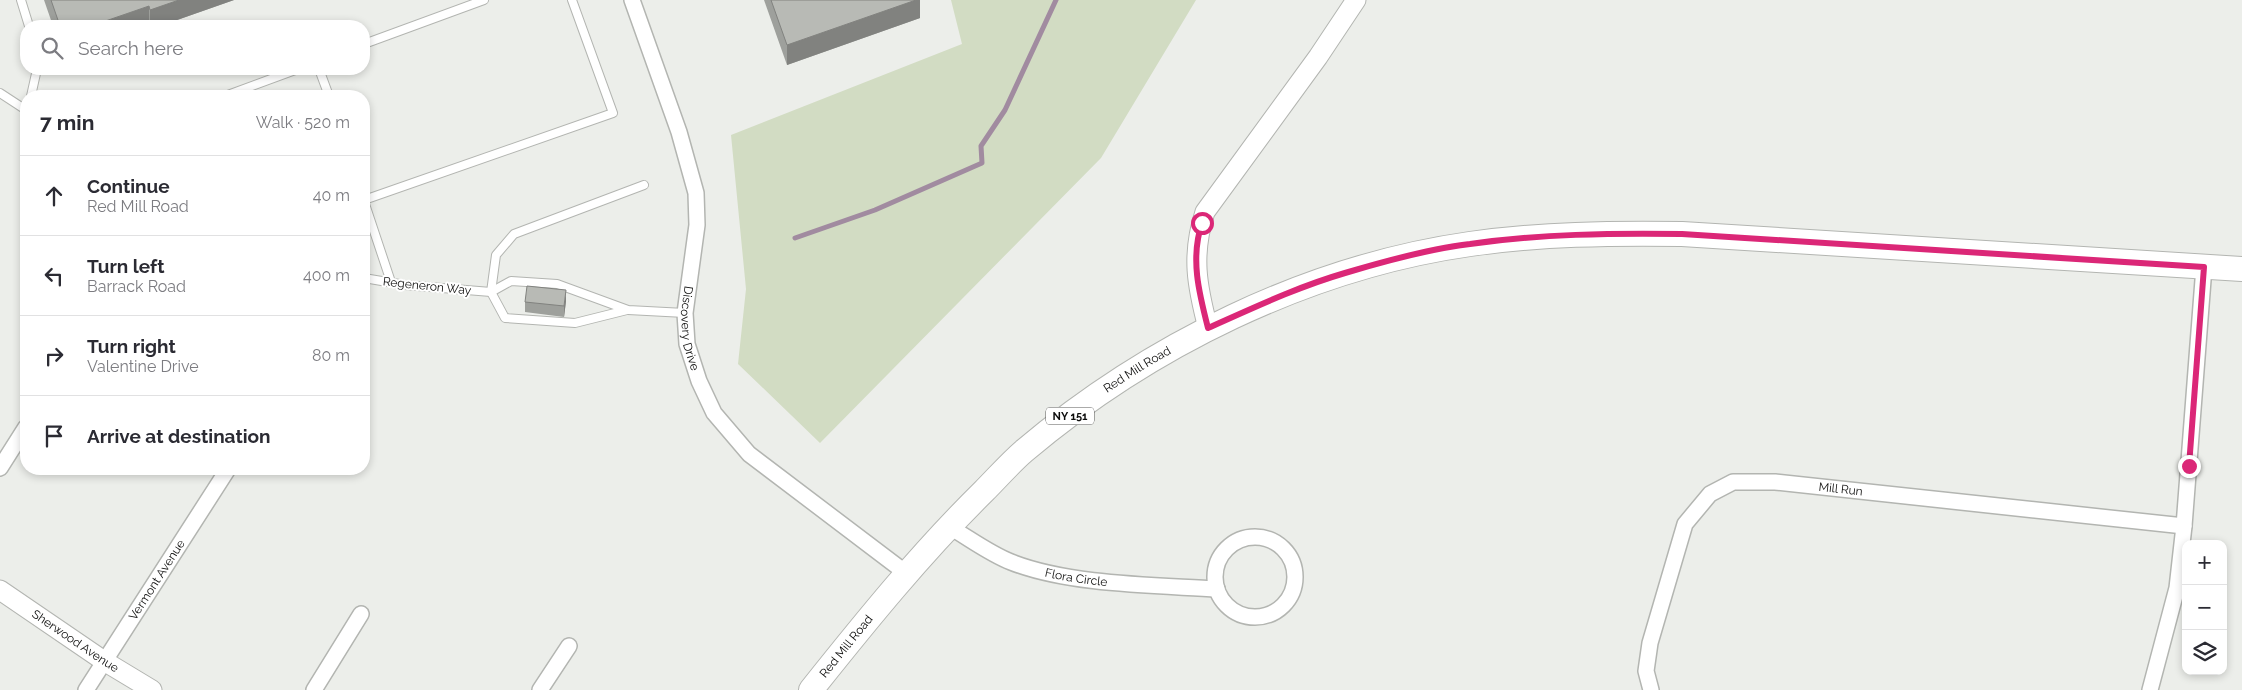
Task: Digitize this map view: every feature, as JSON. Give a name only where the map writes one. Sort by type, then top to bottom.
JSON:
[{"type":"main road","name":"NY 151","points":[[1208,328],[1281,295],[1360,269],[1469,244],[1551,236],[1615,233],[1682,234],[2242,269]]},
{"type":"main road","name":"Red Mill Road","points":[[811,690],[906,573],[948,526],[1024,451],[1112,385],[1208,328]]},
{"type":"street","name":"Discovery Drive","points":[[632,0],[679,132],[696,193],[697,225],[684,314],[687,344],[699,381],[714,412],[749,454],[906,573]]},
{"type":"street","points":[[1208,328],[1196,267],[1198,233],[1205,212],[1318,57],[1356,0]]},
{"type":"street","points":[[2150,690],[2177,588],[2184,526],[2204,267]]},
{"type":"street","points":[[0,468],[20,437]]},
{"type":"street","name":"Vermont Avenue","points":[[86,690],[224,475]]},
{"type":"street","name":"Mill Run","points":[[1651,690],[1646,671],[1650,643],[1685,524],[1710,494],[1733,482],[1775,482],[2184,526]]},
{"type":"street","name":"Flora Circle","points":[[948,526],[1010,562],[1039,571],[1121,583],[1217,589]]},
{"type":"street","points":[[1247,538],[1266,539],[1283,549],[1291,559],[1295,572],[1292,592],[1281,608],[1270,615],[1257,618],[1238,613],[1222,601],[1217,589],[1215,575],[1224,551],[1235,543],[1247,538]]},
{"type":"street","name":"Sherwood Avenue","points":[[0,590],[104,661],[152,690]]},
{"type":"street","points":[[314,690],[361,614]]},
{"type":"street","points":[[540,690],[569,646]]},
{"type":"lane","points":[[21,0],[27,20]]},
{"type":"lane","points":[[370,42],[484,0]]},
{"type":"lane","points":[[370,198],[613,113],[572,0]]},
{"type":"lane","points":[[32,90],[36,75]]},
{"type":"lane","points":[[241,90],[282,75]]},
{"type":"lane","points":[[321,75],[326,90]]},
{"type":"lane","points":[[0,93],[20,106]]},
{"type":"lane","points":[[628,310],[575,323],[505,318],[491,292],[496,255],[514,234],[644,185]]},
{"type":"lane","points":[[370,218],[391,282]]},
{"type":"lane","name":"Regeneron Way","points":[[370,279],[491,292]]},
{"type":"lane","points":[[491,292],[511,281],[557,284],[628,310],[684,314]]},
{"type":"green space","points":[[951,0],[1196,0],[1101,158],[820,443],[738,364],[746,289],[731,135],[962,44]]},
{"type":"building","points":[[51,0],[179,0],[150,10],[149,6],[108,20],[58,20]]},
{"type":"building","points":[[771,0],[916,0],[787,45]]},
{"type":"building","points":[[527,286],[566,290],[564,306],[525,302]]},
{"type":"waterway","points":[[795,238],[875,210],[982,163],[981,146],[1005,110],[1056,0]]},
{"type":"route","points":[[1202,223],[1198,233],[1196,267],[1208,328],[1281,295],[1344,273],[1387,261],[1469,244],[1551,236],[1615,233],[1682,234],[2204,267],[2189,466]]}]
